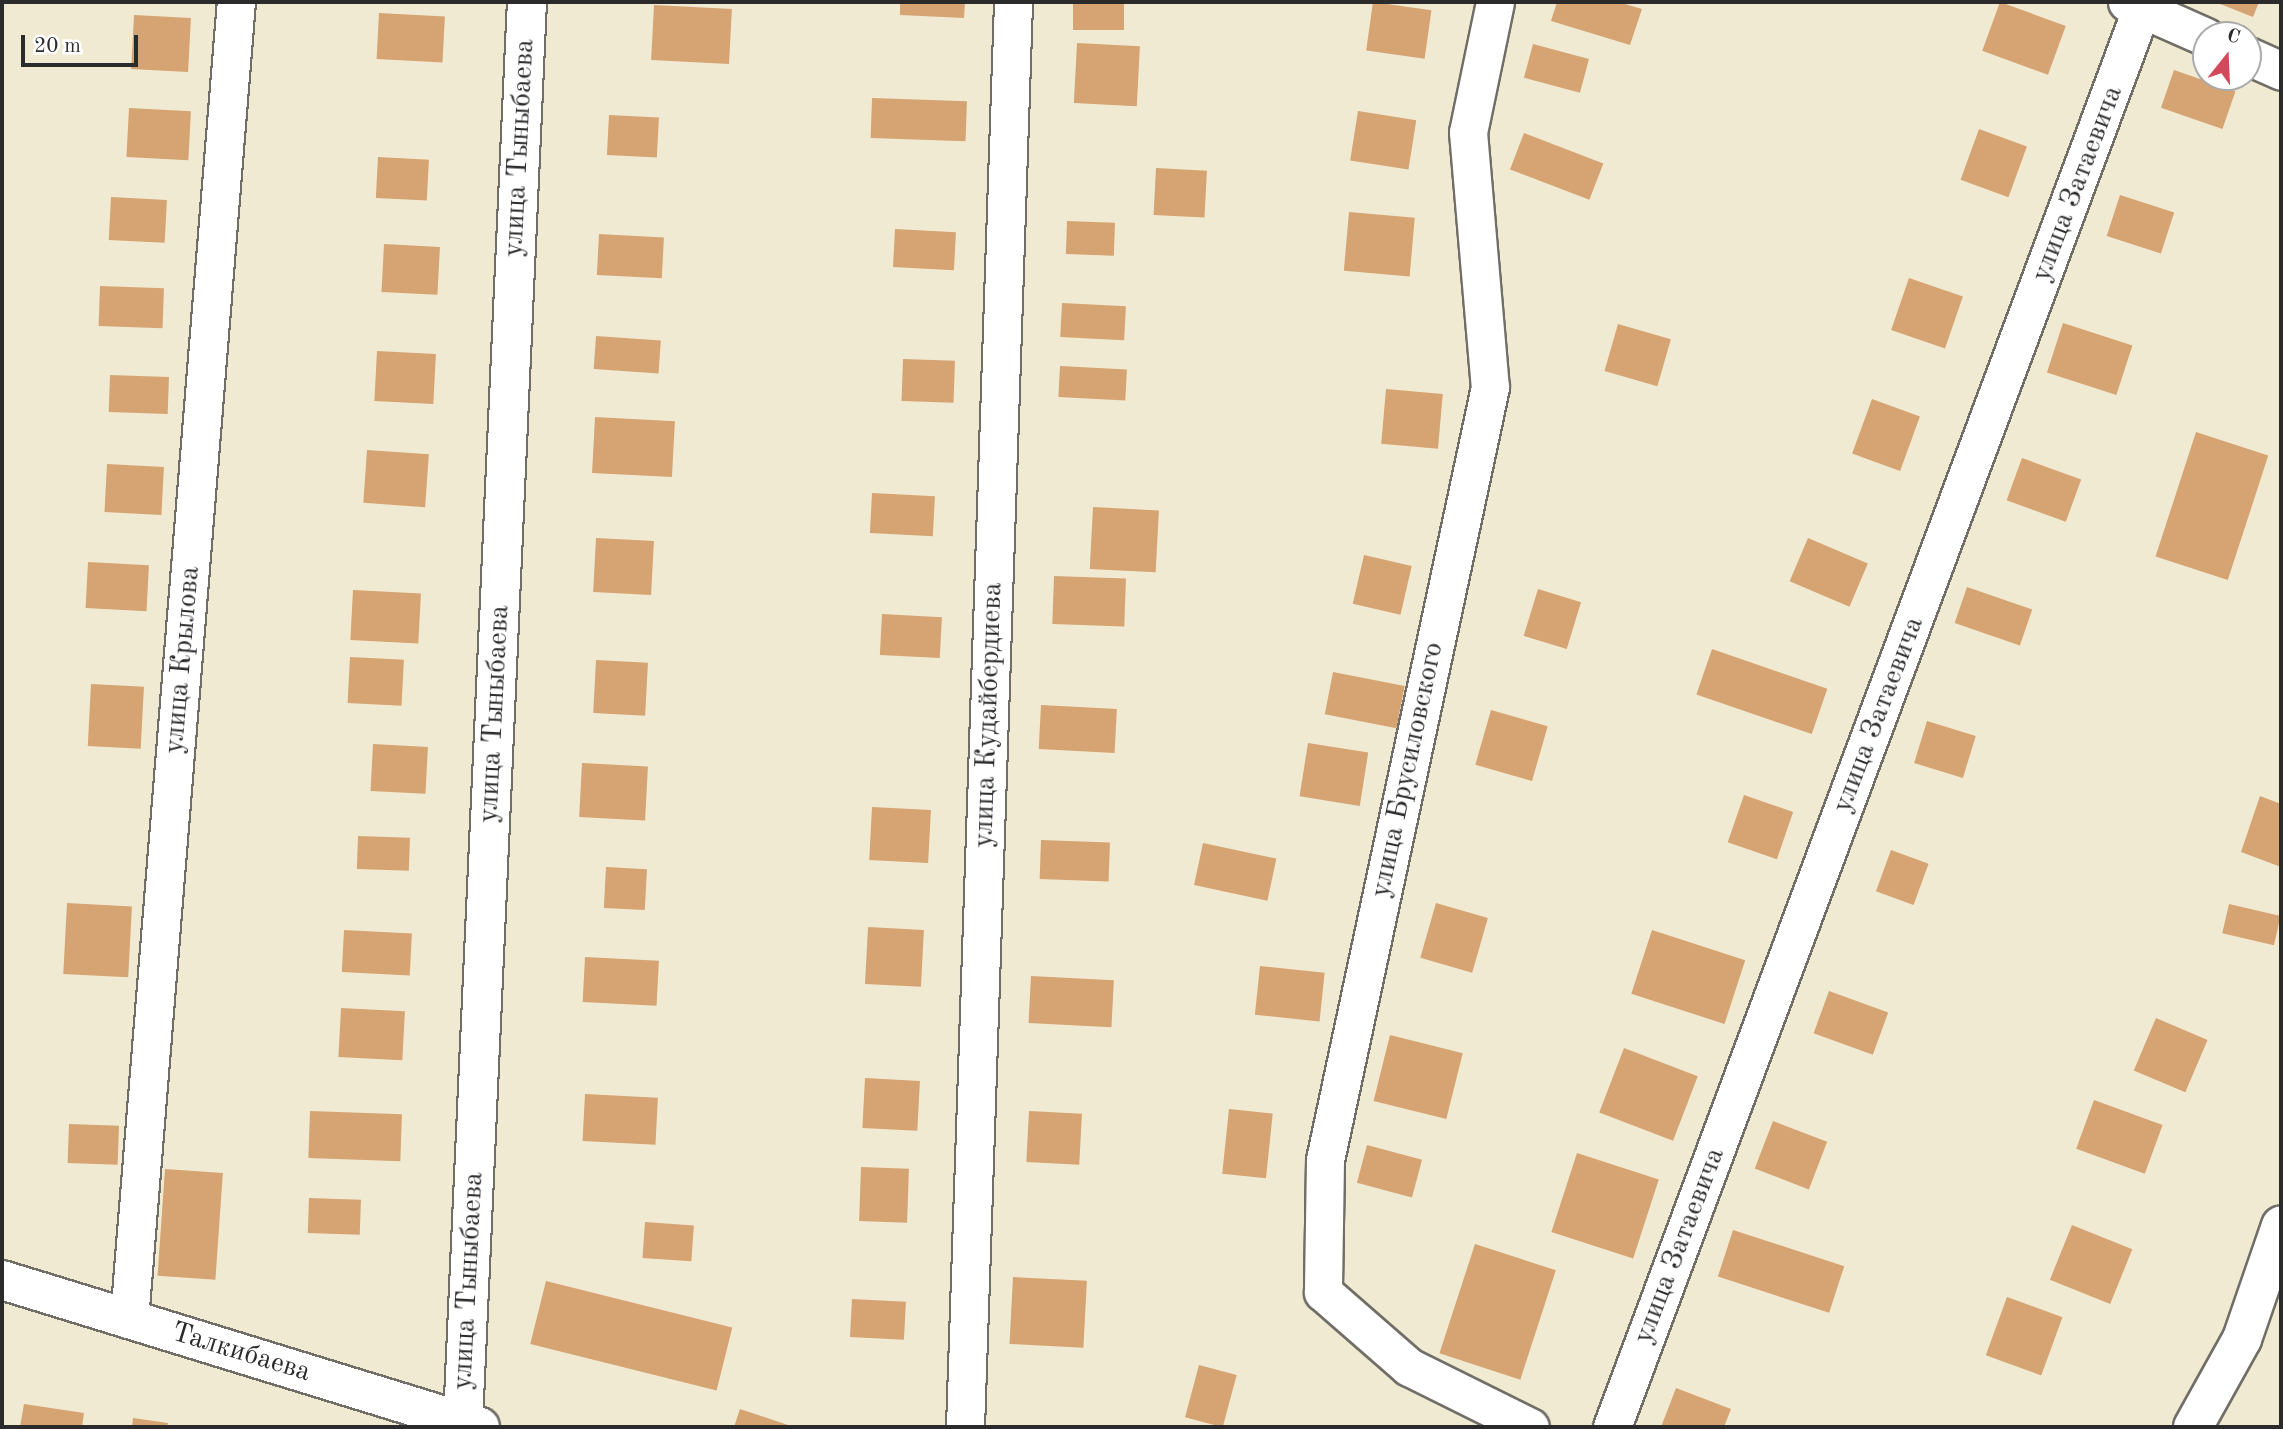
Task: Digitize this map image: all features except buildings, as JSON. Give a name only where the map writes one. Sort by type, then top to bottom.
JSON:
[{"type":"street","name":"улица Крылова","points":[[129,1319],[236,2]]},
{"type":"street","name":"улица Тыныбаева","points":[[469,1425],[527,2]]},
{"type":"street","name":"улица Кудайбердиева","points":[[965,1427],[1013,2]]},
{"type":"street","name":"улица Брусиловского","points":[[1495,2],[1468,132],[1490,387],[1325,1160],[1323,1292],[1409,1367],[1530,1427]]},
{"type":"street","points":[[2138,4],[2192,30]]},
{"type":"street","name":"улица Затаевича","points":[[1612,1427],[2138,4]]},
{"type":"street","points":[[2262,62],[2281,71]]},
{"type":"street","points":[[2193,1427],[2242,1339],[2281,1226]]},
{"type":"street","name":"Талкибаева","points":[[2,1280],[469,1425]]}]
